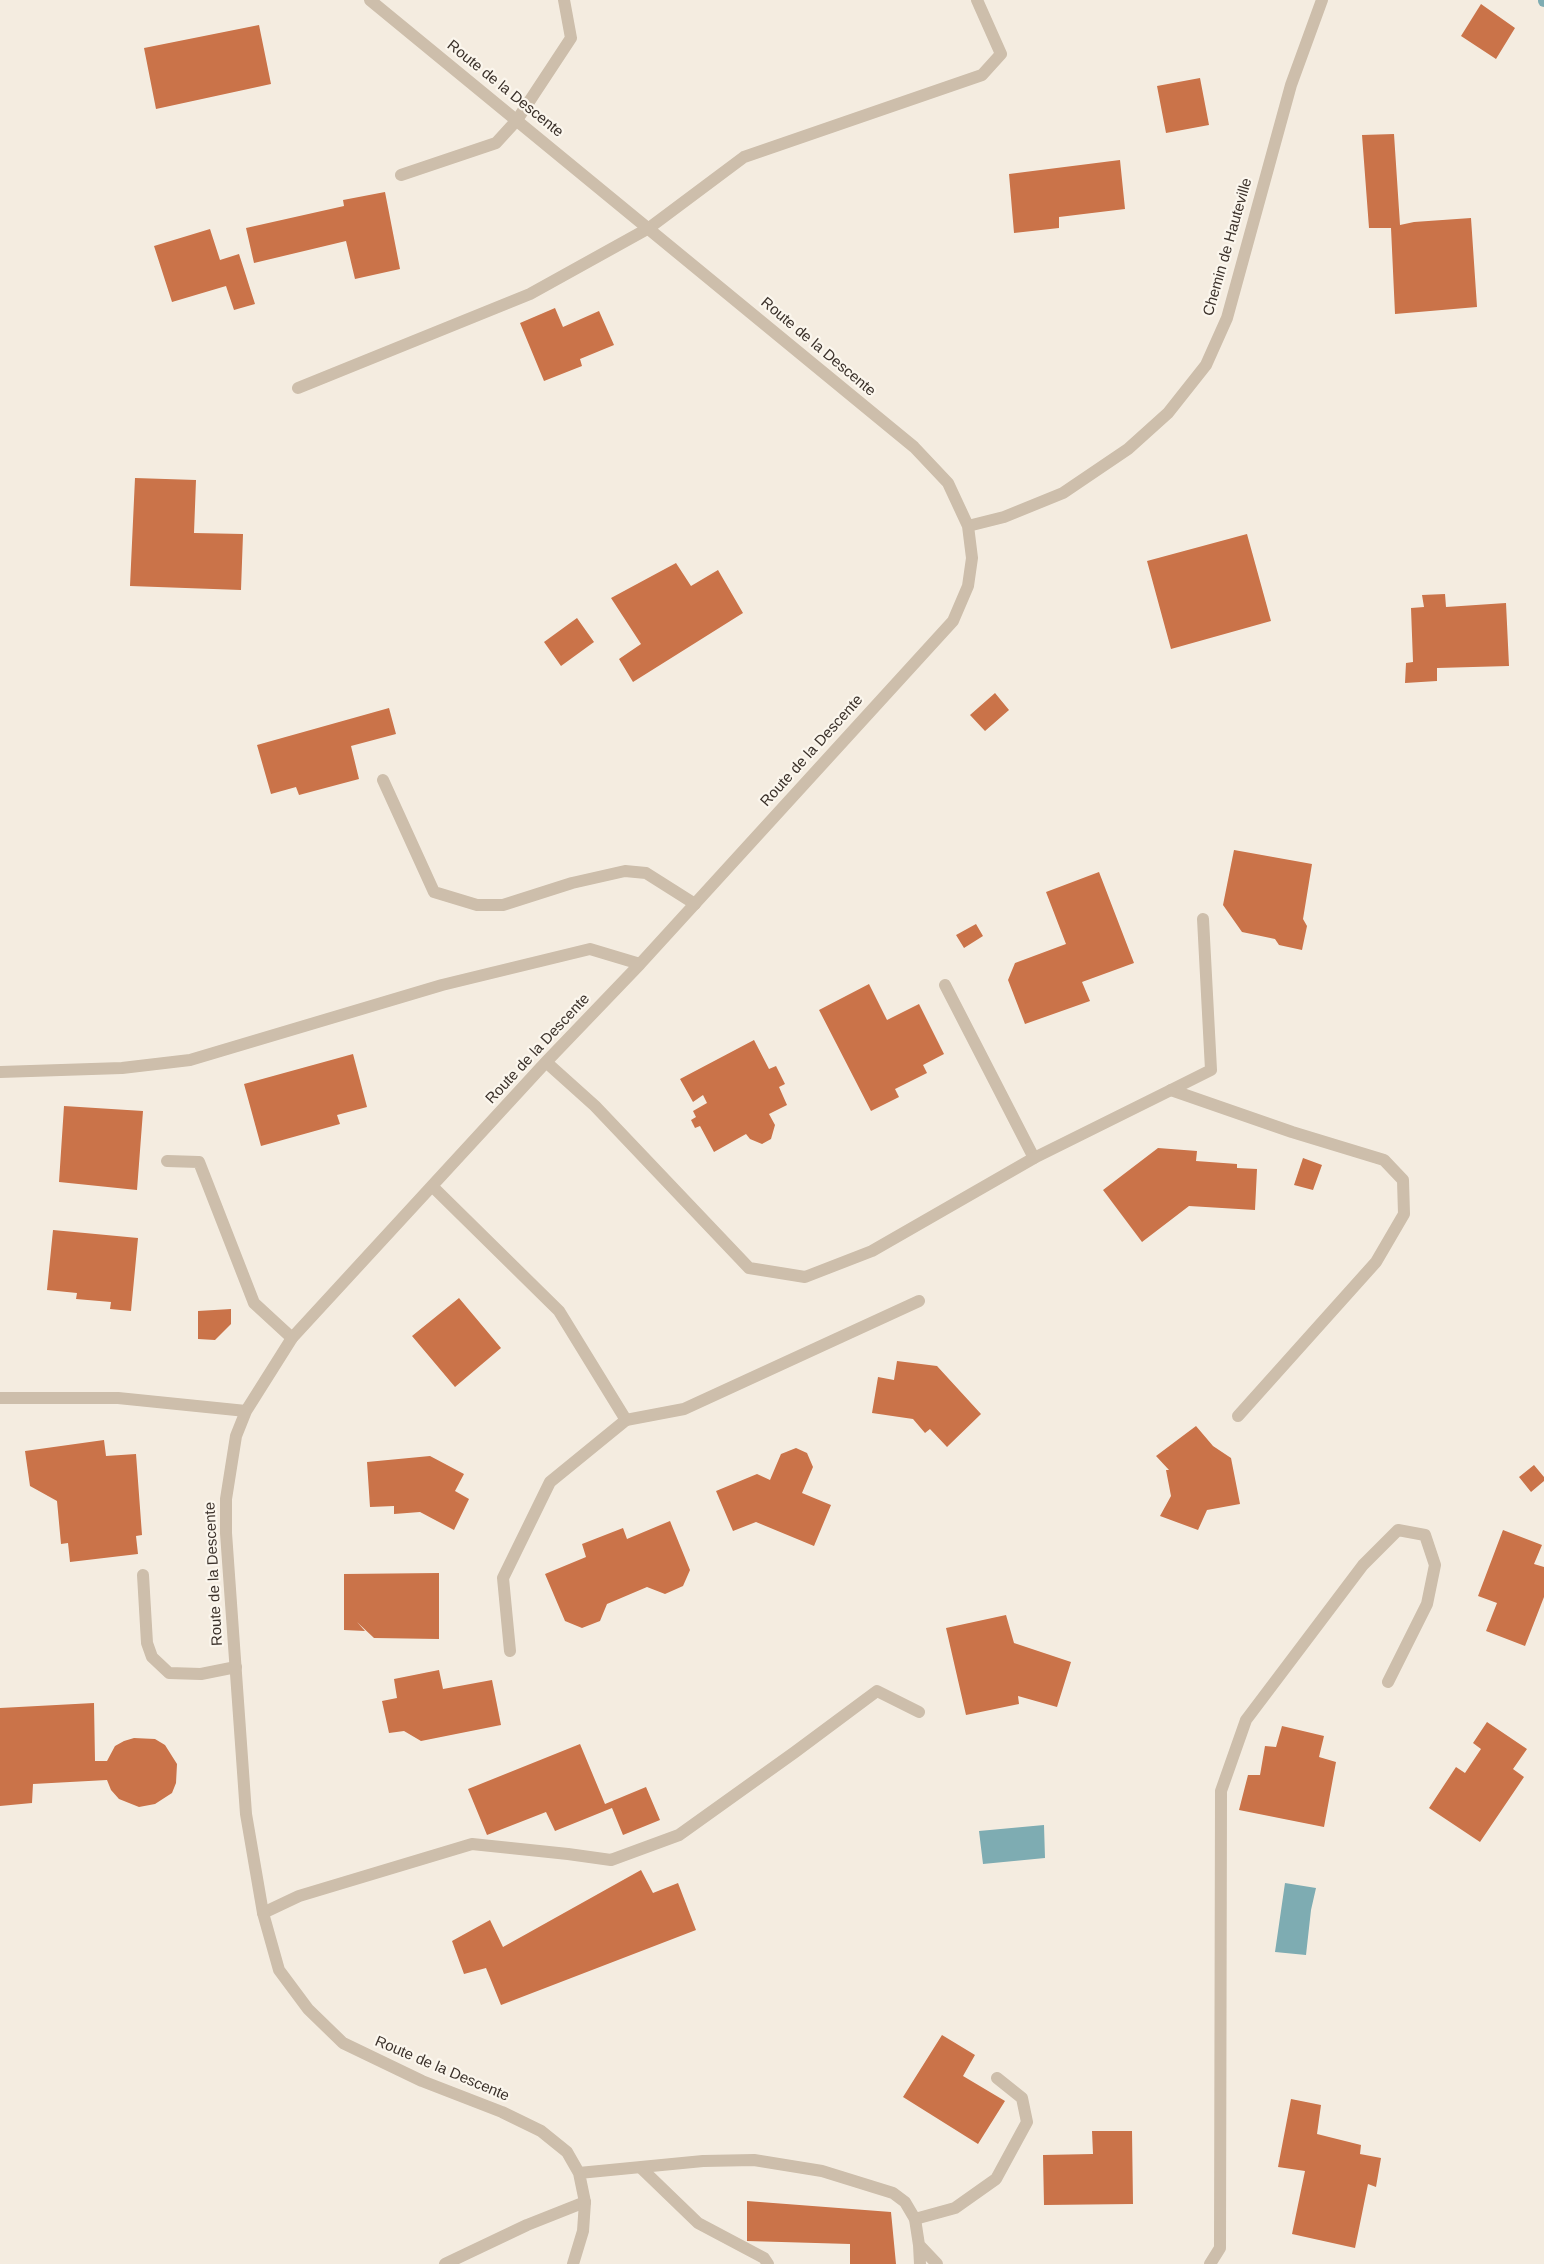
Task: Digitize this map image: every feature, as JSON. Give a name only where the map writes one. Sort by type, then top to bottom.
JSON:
[{"type":"street","name":"Route de la Descente","points":[[370,0],[914,447],[948,483],[968,526],[972,558],[968,586],[953,620],[640,964],[546,1062],[292,1338],[246,1411],[236,1436],[226,1498],[246,1814],[262,1913],[279,1970],[308,2009],[343,2043],[422,2081],[502,2112],[541,2131],[567,2152],[579,2173],[585,2202],[583,2232],[574,2264]]},
{"type":"street","points":[[401,175],[496,143],[518,120],[571,38],[564,0]]},
{"type":"street","points":[[298,388],[530,294],[649,228],[744,156],[982,75],[1002,54],[977,0]]},
{"type":"street","name":"Chemin de Hauteville","points":[[968,526],[1004,517],[1063,493],[1128,450],[1168,413],[1206,365],[1227,318],[1291,85],[1322,0]]},
{"type":"street","points":[[383,780],[434,892],[476,906],[504,906],[572,883],[625,871],[646,873],[695,904]]},
{"type":"street","points":[[546,1062],[595,1106],[749,1268],[804,1277],[872,1250],[1034,1158],[1211,1070],[1203,918]]},
{"type":"street","points":[[0,1072],[122,1068],[190,1060],[442,985],[590,949],[640,964]]},
{"type":"street","points":[[945,985],[1034,1158]]},
{"type":"street","points":[[1171,1090],[1292,1132],[1384,1160],[1402,1180],[1404,1214],[1376,1262],[1238,1416]]},
{"type":"street","points":[[167,1161],[199,1162],[254,1303],[292,1338]]},
{"type":"street","points":[[432,1186],[559,1312],[626,1420]]},
{"type":"street","points":[[510,1651],[503,1578],[550,1482],[626,1420],[684,1409],[919,1301]]},
{"type":"street","points":[[0,1398],[118,1398],[246,1411]]},
{"type":"street","points":[[1210,2264],[1220,2248],[1221,1791],[1246,1720],[1363,1565],[1398,1530],[1425,1535],[1435,1565],[1427,1604],[1388,1682]]},
{"type":"street","points":[[143,1575],[148,1643],[152,1657],[169,1672],[201,1674],[236,1667]]},
{"type":"street","points":[[262,1913],[299,1896],[472,1844],[611,1860],[679,1835],[877,1691],[919,1712]]},
{"type":"street","points":[[915,2219],[955,2208],[996,2178],[1027,2122],[1022,2098],[997,2078]]},
{"type":"street","points":[[579,2173],[703,2161],[754,2160],[822,2171],[893,2193],[905,2202],[915,2219],[920,2264]]},
{"type":"street","points":[[641,2168],[698,2223],[764,2258],[768,2264]]},
{"type":"street","points":[[446,2264],[527,2225],[585,2202]]},
{"type":"street","points":[[918,2244],[937,2264]]},
{"type":"water","points":[[1044,1825],[1045,1858],[983,1864],[979,1831]]},
{"type":"water","points":[[1285,1883],[1316,1888],[1311,1910],[1306,1955],[1275,1952]]},
{"type":"building","points":[[1481,4],[1515,28],[1496,59],[1461,36]]},
{"type":"building","points":[[259,25],[271,84],[156,109],[144,48]]},
{"type":"building","points":[[1200,78],[1209,125],[1166,133],[1157,86]]},
{"type":"building","points":[[1394,134],[1400,225],[1414,222],[1471,218],[1477,307],[1395,314],[1391,228],[1369,228],[1362,135]]},
{"type":"building","points":[[1120,160],[1125,209],[1059,217],[1059,228],[1014,233],[1009,174]]},
{"type":"building","points":[[385,192],[400,269],[355,279],[346,241],[254,263],[246,228],[344,206],[343,200]]},
{"type":"building","points":[[210,229],[220,260],[239,254],[255,304],[234,310],[226,286],[172,302],[154,246]]},
{"type":"building","points":[[555,308],[563,327],[599,311],[614,345],[580,359],[582,366],[544,381],[520,323]]},
{"type":"building","points":[[135,478],[196,480],[194,533],[243,534],[241,590],[130,586]]},
{"type":"building","points":[[1247,534],[1271,621],[1171,649],[1147,561]]},
{"type":"building","points":[[676,563],[691,586],[718,570],[743,613],[633,682],[619,659],[641,644],[611,598]]},
{"type":"building","points":[[1445,594],[1446,607],[1506,603],[1509,666],[1437,668],[1437,681],[1405,683],[1406,663],[1413,662],[1411,608],[1424,607],[1422,595]]},
{"type":"building","points":[[577,618],[594,642],[561,666],[544,642]]},
{"type":"building","points":[[995,693],[1009,710],[985,731],[970,715]]},
{"type":"building","points":[[389,708],[396,734],[351,746],[359,779],[299,795],[296,787],[271,794],[257,745]]},
{"type":"building","points":[[1234,850],[1312,864],[1303,919],[1307,926],[1302,950],[1279,945],[1275,939],[1242,932],[1223,905]]},
{"type":"building","points":[[1099,872],[1134,963],[1082,982],[1090,1001],[1025,1024],[1008,980],[1015,963],[1066,944],[1046,892]]},
{"type":"building","points":[[976,924],[983,936],[964,948],[956,935]]},
{"type":"building","points":[[869,984],[887,1020],[919,1004],[944,1054],[923,1065],[927,1073],[895,1089],[899,1097],[871,1111],[819,1010]]},
{"type":"building","points":[[754,1040],[769,1069],[776,1066],[785,1084],[779,1087],[787,1105],[769,1114],[775,1125],[771,1139],[762,1144],[750,1139],[746,1134],[714,1152],[700,1126],[695,1128],[691,1120],[696,1117],[693,1111],[707,1103],[703,1095],[693,1102],[680,1079]]},
{"type":"building","points":[[353,1054],[367,1107],[337,1115],[340,1124],[261,1146],[244,1084]]},
{"type":"building","points":[[64,1106],[143,1111],[137,1190],[59,1182]]},
{"type":"building","points":[[1158,1148],[1197,1151],[1196,1161],[1237,1164],[1237,1168],[1257,1169],[1255,1210],[1189,1206],[1142,1242],[1103,1190]]},
{"type":"building","points":[[1303,1158],[1322,1165],[1313,1190],[1294,1185]]},
{"type":"building","points":[[53,1230],[138,1238],[131,1311],[110,1309],[111,1302],[76,1299],[77,1293],[47,1290]]},
{"type":"building","points":[[459,1298],[501,1348],[455,1387],[412,1336]]},
{"type":"building","points":[[231,1309],[231,1324],[215,1340],[198,1339],[198,1311]]},
{"type":"building","points":[[897,1361],[937,1366],[981,1414],[947,1447],[930,1429],[925,1433],[913,1419],[872,1413],[878,1377],[894,1380]]},
{"type":"building","points":[[1196,1426],[1213,1446],[1231,1458],[1240,1504],[1207,1510],[1198,1530],[1160,1516],[1171,1496],[1166,1470],[1169,1470],[1156,1456]]},
{"type":"building","points":[[104,1440],[106,1456],[136,1454],[142,1535],[136,1536],[138,1554],[70,1562],[68,1543],[61,1544],[57,1501],[30,1486],[25,1451]]},
{"type":"building","points":[[796,1448],[807,1453],[813,1467],[802,1493],[831,1505],[814,1546],[756,1522],[733,1531],[716,1491],[757,1474],[770,1480],[781,1454]]},
{"type":"building","points":[[430,1456],[464,1474],[455,1491],[469,1499],[454,1530],[420,1512],[394,1514],[394,1506],[370,1507],[367,1462]]},
{"type":"building","points":[[1534,1465],[1544,1477],[1544,1481],[1531,1492],[1519,1477]]},
{"type":"building","points":[[670,1521],[690,1570],[683,1586],[665,1594],[647,1587],[607,1604],[600,1621],[582,1628],[565,1621],[545,1574],[586,1557],[582,1544],[623,1528],[627,1539]]},
{"type":"building","points":[[1503,1530],[1542,1545],[1534,1564],[1544,1567],[1544,1597],[1525,1646],[1486,1631],[1497,1603],[1478,1596]]},
{"type":"building","points":[[439,1573],[439,1639],[374,1638],[357,1622],[365,1631],[344,1630],[344,1574]]},
{"type":"building","points":[[1006,1615],[1014,1643],[1071,1662],[1057,1707],[1018,1696],[1019,1704],[966,1715],[946,1628]]},
{"type":"building","points":[[439,1670],[443,1689],[492,1680],[501,1725],[421,1741],[404,1731],[389,1733],[382,1701],[397,1698],[394,1679]]},
{"type":"building","points":[[94,1703],[95,1761],[107,1761],[115,1746],[124,1741],[134,1738],[155,1739],[165,1745],[177,1764],[176,1783],[172,1793],[155,1804],[139,1807],[119,1799],[111,1790],[107,1780],[33,1784],[32,1803],[0,1806],[0,1708]]},
{"type":"building","points":[[1487,1722],[1527,1749],[1513,1769],[1524,1777],[1480,1842],[1429,1808],[1456,1767],[1465,1773],[1481,1749],[1473,1743]]},
{"type":"building","points":[[1282,1726],[1324,1736],[1319,1757],[1336,1762],[1324,1827],[1239,1810],[1248,1775],[1260,1775],[1265,1746],[1276,1747]]},
{"type":"building","points":[[580,1744],[605,1804],[646,1787],[660,1820],[623,1835],[612,1808],[555,1831],[546,1812],[487,1835],[468,1789]]},
{"type":"building","points":[[641,1870],[653,1893],[678,1883],[696,1930],[501,2005],[486,1968],[464,1974],[452,1941],[490,1920],[503,1947]]},
{"type":"building","points":[[942,2035],[975,2055],[963,2076],[1005,2101],[978,2144],[903,2097]]},
{"type":"building","points":[[1291,2099],[1321,2105],[1317,2134],[1361,2145],[1360,2154],[1381,2158],[1376,2187],[1368,2184],[1355,2248],[1292,2234],[1305,2171],[1278,2167]]},
{"type":"building","points":[[1092,2131],[1132,2131],[1133,2204],[1044,2205],[1043,2155],[1093,2154]]},
{"type":"building","points":[[747,2201],[891,2212],[896,2264],[850,2264],[850,2244],[747,2241]]}]
